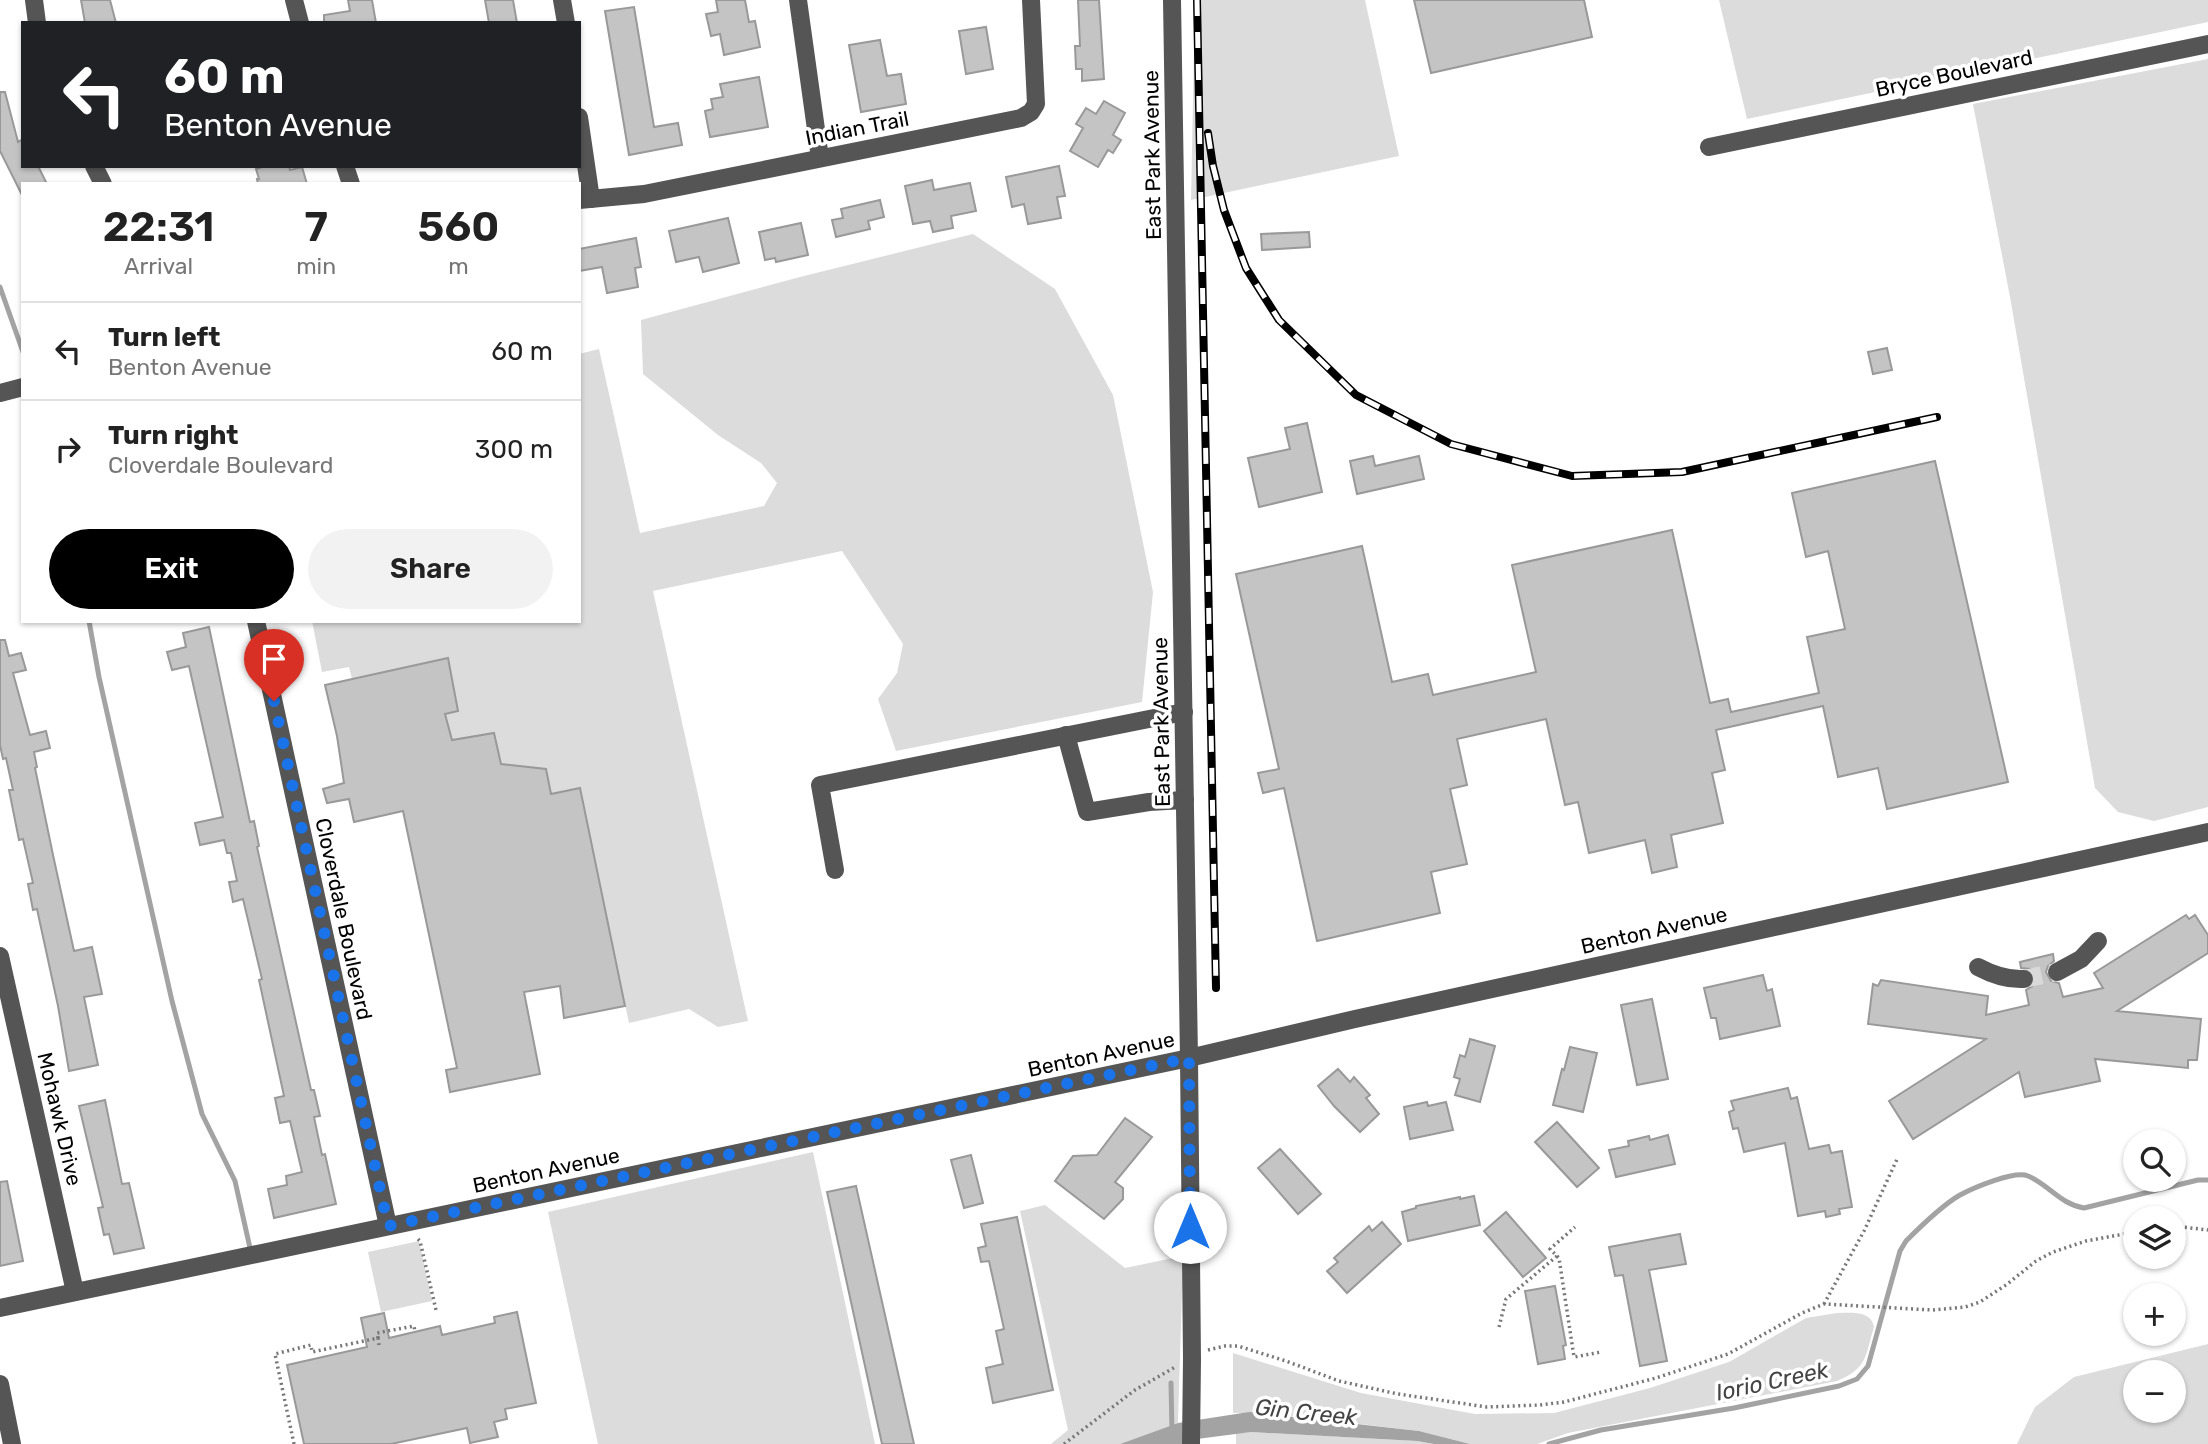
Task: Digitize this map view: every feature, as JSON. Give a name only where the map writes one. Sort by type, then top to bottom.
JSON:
[{"type":"street","points":[[34,0],[37,21]]},
{"type":"street","points":[[294,0],[299,21]]},
{"type":"street","points":[[562,0],[566,21]]},
{"type":"street","points":[[798,0],[820,158]]},
{"type":"street","name":"Indian Trail","points":[[585,200],[644,194],[1021,118],[1031,112],[1036,104],[1037,94],[1031,0]]},
{"type":"street","name":"East Park Avenue","points":[[1172,0],[1189,1058],[1191,1444]]},
{"type":"street","name":"Bryce Boulevard","points":[[1709,147],[2208,44]]},
{"type":"street","points":[[581,145],[585,200]]},
{"type":"street","points":[[0,393],[21,388]]},
{"type":"street","name":"Cloverdale Boulevard","points":[[256,623],[388,1226]]},
{"type":"street","points":[[835,870],[820,785],[1184,712]]},
{"type":"street","points":[[1066,735],[1087,812],[1149,802],[1185,800]]},
{"type":"street","name":"Benton Avenue","points":[[0,1308],[1189,1058],[1355,1019],[2208,832]]},
{"type":"street","points":[[2057,972],[2081,959],[2098,941]]},
{"type":"street","name":"Mohawk Drive","points":[[0,956],[75,1292]]},
{"type":"street","points":[[1978,967],[1992,975],[2024,979]]},
{"type":"street","points":[[0,1384],[12,1444]]},
{"type":"path","points":[[1824,1304],[1864,1231],[1898,1157]]},
{"type":"path","points":[[1575,1227],[1550,1250],[1559,1258],[1574,1357],[1601,1352]]},
{"type":"path","points":[[2186,1227],[2208,1230]]},
{"type":"path","points":[[1064,1444],[1144,1384],[1219,1347],[1238,1346],[1339,1381],[1368,1388],[1487,1407],[1540,1405],[1564,1402],[1656,1378],[1728,1354],[1802,1313],[1824,1304],[1932,1310],[1965,1307],[1980,1302],[2036,1261],[2069,1245],[2123,1234]]},
{"type":"path","points":[[418,1239],[436,1310]]},
{"type":"path","points":[[1499,1327],[1506,1299],[1557,1256]]},
{"type":"path","points":[[379,1345],[377,1333],[414,1326],[415,1332]]},
{"type":"path","points":[[295,1444],[275,1354],[311,1345],[313,1352],[378,1338]]},
{"type":"shaded area","points":[[1195,0],[1365,0],[1399,156],[1191,200]]},
{"type":"shaded area","points":[[1719,0],[2208,0],[2208,22],[1747,119]]},
{"type":"shaded area","points":[[2208,59],[2208,807],[2154,821],[2118,812],[2095,788],[2010,297],[1973,104]]},
{"type":"shaded area","points":[[973,234],[1055,289],[1113,395],[1153,592],[1142,702],[896,751],[878,699],[897,673],[903,644],[842,551],[653,591],[748,1021],[718,1027],[689,1009],[629,1023],[580,788],[551,794],[546,769],[501,764],[494,733],[451,740],[445,714],[458,710],[448,658],[352,679],[349,667],[322,672],[312,623],[581,623],[581,354],[599,349],[640,533],[764,506],[777,483],[761,463],[718,435],[643,374],[641,320]]},
{"type":"shaded area","points":[[813,1152],[875,1444],[598,1444],[548,1212]]},
{"type":"shaded area","points":[[1045,1205],[1125,1268],[1183,1256],[1178,1423],[1120,1444],[1051,1444],[1068,1430],[1020,1211]]},
{"type":"shaded area","points":[[419,1241],[432,1301],[381,1312],[368,1252]]},
{"type":"shaded area","points":[[1837,1313],[1865,1315],[1874,1327],[1867,1353],[1860,1366],[1837,1381],[1568,1433],[1537,1444],[1470,1444],[1419,1431],[1267,1413],[1233,1413],[1233,1353],[1361,1393],[1475,1414],[1554,1413],[1650,1388],[1729,1362],[1806,1318]]},
{"type":"shaded area","points":[[2208,1344],[2208,1444],[2017,1444],[2035,1407],[2074,1377],[2123,1365],[2123,1423],[2186,1423],[2186,1360],[2143,1360]]},
{"type":"shaded area","points":[[1249,1412],[1419,1431],[1470,1444],[1251,1432],[1197,1439],[1185,1444],[1120,1444],[1178,1423]]},
{"type":"shaded area","points":[[1236,1433],[1434,1444],[1236,1444]]},
{"type":"building","points":[[81,0],[110,0],[115,21],[85,21]]},
{"type":"building","points":[[348,0],[372,0],[376,21],[324,21],[324,15],[350,11]]},
{"type":"building","points":[[485,0],[513,0],[517,21],[489,21]]},
{"type":"building","points":[[716,0],[745,0],[749,22],[755,21],[760,47],[724,55],[720,34],[711,36],[706,14],[718,12]]},
{"type":"building","points":[[1078,0],[1099,0],[1104,79],[1082,81],[1082,69],[1076,69],[1075,46],[1080,46]]},
{"type":"building","points":[[1414,0],[1584,0],[1592,37],[1431,73]]},
{"type":"building","points":[[634,7],[654,127],[678,123],[682,145],[629,155],[605,11]]},
{"type":"building","points":[[986,27],[993,69],[966,74],[959,31]]},
{"type":"building","points":[[880,40],[887,76],[901,74],[906,104],[861,112],[849,45]]},
{"type":"building","points":[[759,77],[768,127],[710,137],[705,111],[713,109],[711,99],[723,97],[720,84]]},
{"type":"building","points":[[0,92],[5,92],[18,142],[21,140],[21,168],[39,168],[46,182],[21,182],[21,193],[0,151]]},
{"type":"building","points":[[1104,101],[1125,113],[1113,135],[1121,140],[1113,153],[1108,150],[1098,167],[1070,151],[1083,128],[1076,124],[1086,108],[1096,114]]},
{"type":"building","points":[[1059,166],[1065,196],[1057,197],[1061,218],[1028,224],[1024,204],[1012,207],[1006,177]]},
{"type":"building","points":[[302,168],[306,182],[258,182],[256,169]]},
{"type":"building","points":[[932,180],[934,190],[970,183],[976,211],[951,216],[953,228],[933,232],[930,221],[913,224],[905,186]]},
{"type":"building","points":[[880,200],[884,217],[868,221],[870,229],[836,237],[832,220],[843,218],[841,209]]},
{"type":"building","points":[[728,218],[739,263],[703,272],[699,257],[676,262],[669,231]]},
{"type":"building","points":[[801,223],[808,255],[776,262],[775,258],[765,260],[759,232]]},
{"type":"building","points":[[1309,232],[1310,247],[1262,250],[1261,234]]},
{"type":"building","points":[[636,238],[641,267],[635,268],[638,287],[607,293],[602,267],[581,271],[581,249]]},
{"type":"building","points":[[1887,348],[1892,370],[1873,374],[1868,352]]},
{"type":"building","points":[[1307,423],[1322,492],[1259,507],[1248,458],[1290,449],[1285,428]]},
{"type":"building","points":[[1373,456],[1375,466],[1419,456],[1424,479],[1357,494],[1350,461]]},
{"type":"building","points":[[1935,461],[2008,782],[1887,809],[1878,768],[1838,777],[1823,706],[1716,730],[1725,770],[1712,773],[1723,823],[1671,835],[1677,867],[1652,873],[1645,840],[1589,853],[1578,802],[1565,805],[1546,719],[1457,739],[1467,785],[1450,789],[1467,864],[1431,872],[1440,913],[1317,941],[1284,788],[1263,793],[1258,773],[1279,769],[1236,574],[1362,546],[1392,682],[1428,674],[1433,695],[1536,672],[1512,565],[1672,530],[1710,703],[1728,699],[1731,712],[1819,693],[1807,637],[1845,629],[1828,551],[1806,557],[1792,493]]},
{"type":"building","points":[[209,627],[250,822],[254,821],[259,846],[257,847],[311,1090],[314,1090],[320,1116],[314,1117],[336,1204],[274,1218],[268,1189],[287,1185],[286,1176],[302,1172],[290,1121],[280,1123],[275,1098],[284,1096],[259,980],[262,979],[243,899],[233,902],[229,882],[237,881],[231,853],[227,853],[224,840],[200,845],[195,823],[223,817],[189,666],[172,670],[167,652],[186,647],[183,633]]},
{"type":"building","points":[[0,640],[5,640],[9,656],[21,653],[26,670],[13,673],[30,735],[46,731],[50,748],[34,752],[53,855],[74,951],[92,947],[102,994],[84,997],[98,1065],[69,1071],[37,909],[33,910],[28,884],[33,883],[23,839],[19,840],[9,790],[13,790],[6,758],[3,759],[0,745]]},
{"type":"building","points":[[448,658],[458,711],[445,714],[452,740],[494,733],[501,764],[546,769],[551,794],[580,788],[625,1006],[564,1018],[560,986],[524,992],[540,1074],[450,1092],[446,1070],[457,1068],[403,811],[354,822],[349,799],[327,803],[323,789],[344,783],[325,685]]},
{"type":"building","points":[[2186,915],[2189,919],[2195,915],[2208,935],[2208,953],[2117,1011],[2201,1019],[2197,1060],[2188,1060],[2188,1068],[2095,1059],[2100,1081],[2025,1097],[2019,1072],[1913,1139],[1889,1101],[1986,1039],[1868,1024],[1873,984],[1878,986],[1881,980],[1988,996],[1986,1015],[2029,1005],[2026,990],[2034,985],[2035,978],[2030,969],[2021,968],[2020,962],[2053,954],[2054,961],[2046,972],[2051,981],[2059,983],[2063,997],[2103,988],[2094,973]]},
{"type":"building","points":[[1763,975],[1767,991],[1772,989],[1780,1026],[1720,1039],[1716,1018],[1711,1018],[1704,988]]},
{"type":"building","points":[[1652,999],[1668,1079],[1637,1085],[1621,1005]]},
{"type":"building","points":[[1470,1039],[1495,1046],[1480,1102],[1455,1095],[1460,1079],[1454,1077],[1460,1055],[1465,1057]]},
{"type":"building","points":[[1570,1047],[1597,1053],[1583,1112],[1553,1105]]},
{"type":"building","points":[[1338,1069],[1350,1082],[1354,1077],[1370,1095],[1366,1098],[1379,1114],[1360,1132],[1318,1086]]},
{"type":"building","points":[[1788,1088],[1791,1099],[1797,1097],[1809,1149],[1829,1145],[1831,1153],[1842,1151],[1852,1207],[1839,1209],[1840,1214],[1826,1217],[1825,1211],[1798,1216],[1785,1143],[1744,1152],[1738,1128],[1733,1129],[1729,1112],[1734,1110],[1731,1101]]},
{"type":"building","points":[[105,1100],[122,1184],[129,1183],[144,1248],[114,1254],[109,1234],[104,1235],[98,1208],[103,1207],[79,1106]]},
{"type":"building","points":[[1427,1102],[1428,1106],[1446,1102],[1453,1130],[1410,1139],[1404,1107]]},
{"type":"building","points":[[1125,1118],[1152,1137],[1115,1182],[1123,1188],[1123,1199],[1104,1219],[1055,1181],[1073,1156],[1097,1155]]},
{"type":"building","points":[[1557,1122],[1599,1168],[1577,1187],[1535,1142]]},
{"type":"building","points":[[1668,1135],[1675,1164],[1616,1177],[1609,1150],[1629,1146],[1628,1141],[1649,1136],[1650,1140]]},
{"type":"building","points":[[1280,1149],[1321,1194],[1298,1214],[1258,1168]]},
{"type":"building","points":[[971,1155],[983,1203],[964,1208],[951,1160]]},
{"type":"building","points":[[7,1181],[23,1261],[0,1266],[0,1182]]},
{"type":"building","points":[[856,1186],[914,1444],[882,1444],[827,1192]]},
{"type":"building","points":[[1474,1196],[1480,1225],[1408,1241],[1402,1212],[1416,1206]]},
{"type":"building","points":[[1506,1212],[1546,1258],[1523,1277],[1484,1231]]},
{"type":"building","points":[[1017,1217],[1053,1390],[993,1403],[986,1368],[1003,1364],[996,1331],[1004,1329],[989,1261],[981,1262],[978,1248],[986,1246],[981,1224]]},
{"type":"building","points":[[1382,1222],[1401,1244],[1347,1293],[1327,1271],[1338,1262],[1334,1258],[1369,1226],[1372,1231]]},
{"type":"building","points":[[1680,1234],[1686,1264],[1649,1270],[1667,1361],[1640,1366],[1623,1275],[1615,1276],[1609,1247]]},
{"type":"building","points":[[1555,1286],[1566,1345],[1563,1346],[1565,1359],[1538,1364],[1525,1291]]},
{"type":"building","points":[[517,1312],[536,1403],[505,1409],[507,1419],[494,1422],[498,1437],[470,1443],[467,1428],[391,1444],[304,1444],[287,1365],[367,1347],[361,1318],[384,1313],[389,1338],[440,1326],[442,1335],[495,1323],[494,1317]]},
{"type":"waterway","points":[[0,287],[21,346]]},
{"type":"waterway","points":[[89,623],[99,677],[172,1001],[202,1114],[235,1181],[250,1248]]},
{"type":"waterway","name":"Iorio Creek","points":[[1549,1444],[1601,1430],[1734,1408],[1839,1386],[1857,1379],[1868,1366],[1900,1251],[1906,1241],[1954,1199],[1984,1184],[2014,1175],[2028,1176],[2068,1203],[2084,1208],[2198,1180],[2208,1180]]},
{"type":"waterway","points":[[1171,1383],[1172,1432]]},
{"type":"tunnel","points":[[2024,979],[2057,972]]},
{"type":"railway","points":[[1197,0],[1216,988]]},
{"type":"railway","points":[[1208,133],[1224,210],[1246,268],[1279,320],[1356,395],[1451,444],[1572,476],[1682,472],[1937,417]]},
{"type":"route","points":[[274,701],[388,1226],[1189,1058],[1190,1227]]},
{"type":"water label","name":"Gin Creek","points":[[1306,1412]]}]
